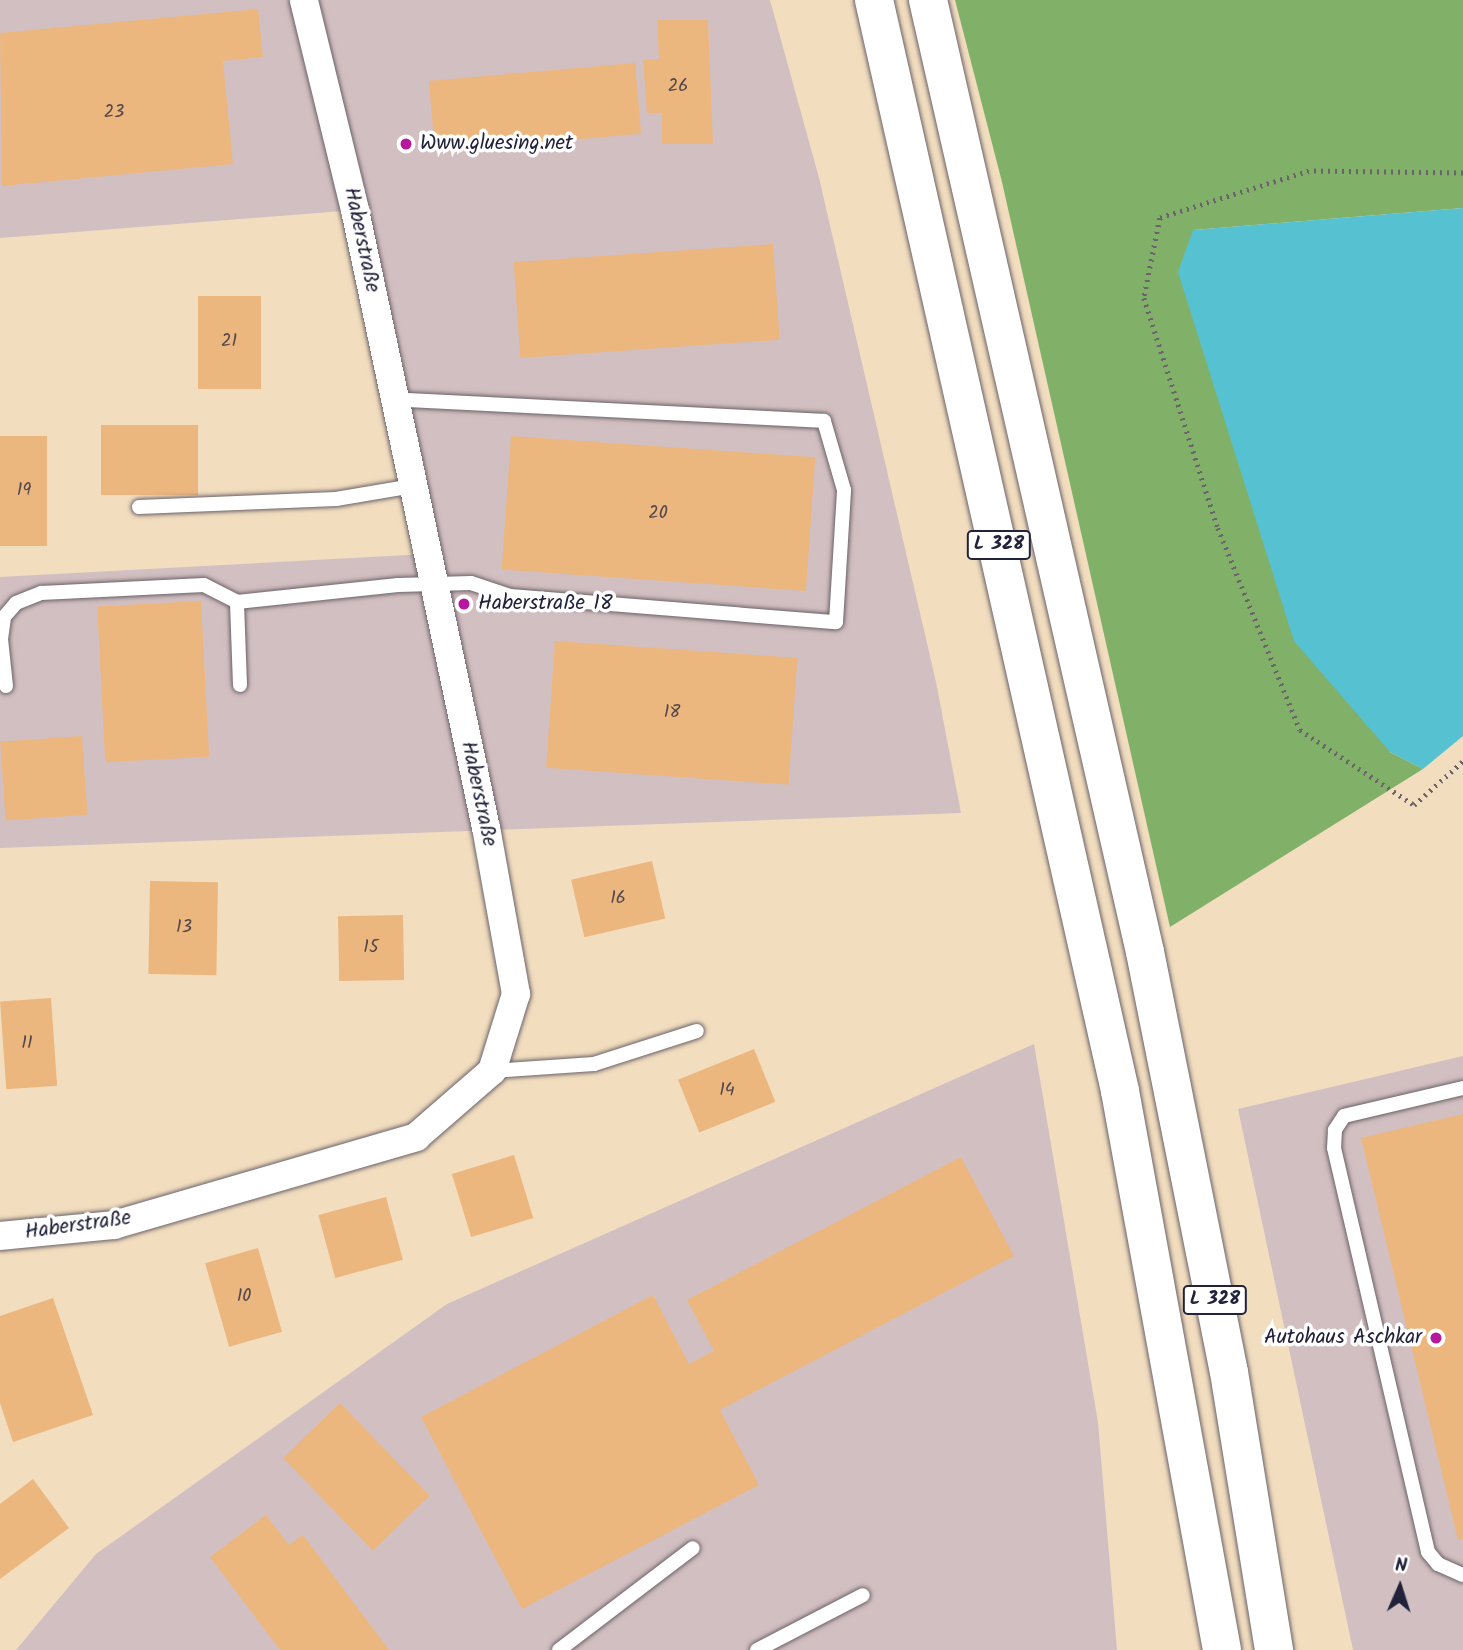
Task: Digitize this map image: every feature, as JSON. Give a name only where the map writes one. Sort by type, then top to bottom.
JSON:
[{"type":"highway","name":"L 328","points":[[874,0],[1120,1091],[1222,1650]]},
{"type":"highway","name":"L 328","points":[[928,0],[1145,953],[1229,1371],[1274,1650]]},
{"type":"street","name":"Haberstraße","points":[[0,1236],[114,1225],[416,1137],[492,1071],[516,994],[395,399],[308,1]]},
{"type":"lane","points":[[6,686],[1,639],[4,617],[16,603],[41,593],[204,585],[237,602],[433,582],[471,583],[510,596],[836,622],[844,490],[824,421],[395,399]]},
{"type":"lane","points":[[139,507],[336,499],[413,486]]},
{"type":"lane","points":[[237,602],[240,685]]},
{"type":"lane","points":[[492,1071],[594,1064],[697,1031]]},
{"type":"lane","points":[[1463,1088],[1344,1116],[1335,1130],[1334,1148],[1428,1552],[1438,1564],[1463,1575]]},
{"type":"lane","points":[[559,1650],[692,1548]]},
{"type":"lane","points":[[757,1650],[863,1595]]},
{"type":"path","points":[[1463,173],[1309,171],[1160,218],[1144,298],[1218,528],[1300,730],[1414,805],[1463,761]]},
{"type":"shaded area","points":[[0,0],[770,0],[819,178],[936,682],[961,813],[0,848],[0,577],[427,554],[355,210],[0,238]]},
{"type":"shaded area","points":[[1034,1044],[1098,1422],[1117,1650],[16,1650],[96,1554],[447,1304]]},
{"type":"shaded area","points":[[1463,1056],[1463,1650],[1353,1650],[1238,1109]]},
{"type":"green space","points":[[955,0],[1463,0],[1463,208],[1193,230],[1390,752],[1423,769],[1170,927],[1002,182]]},
{"type":"water","points":[[1463,208],[1463,736],[1423,769],[1390,752],[1294,641],[1178,272],[1193,230]]},
{"type":"building","points":[[258,9],[263,57],[223,61],[233,164],[2,186],[0,33]]},
{"type":"building","points":[[657,20],[708,20],[713,144],[662,144],[662,113],[647,113],[643,60],[659,59]]},
{"type":"building","points":[[635,63],[641,134],[435,152],[429,81]]},
{"type":"building","points":[[773,244],[780,340],[520,358],[514,262]]},
{"type":"building","points":[[198,296],[261,296],[261,389],[198,389]]},
{"type":"building","points":[[101,425],[198,425],[198,495],[101,495]]},
{"type":"building","points":[[0,436],[47,436],[47,546],[0,546]]},
{"type":"building","points":[[511,436],[815,457],[806,591],[502,570]]},
{"type":"building","points":[[201,601],[209,757],[105,762],[97,606]]},
{"type":"building","points":[[555,641],[797,658],[789,785],[546,768]]},
{"type":"building","points":[[82,736],[88,815],[6,821],[0,742]]},
{"type":"building","points":[[652,861],[665,918],[584,937],[571,880]]},
{"type":"building","points":[[150,881],[218,882],[216,975],[148,974]]},
{"type":"building","points":[[403,915],[404,980],[339,981],[338,916]]},
{"type":"building","points":[[51,998],[57,1086],[6,1089],[0,1002]]},
{"type":"building","points":[[754,1049],[775,1102],[699,1133],[678,1080]]},
{"type":"building","name":"Autohaus Aschkar","points":[[1463,1114],[1463,1539],[1458,1540],[1361,1138]]},
{"type":"building","points":[[514,1155],[533,1218],[471,1237],[452,1174]]},
{"type":"building","points":[[961,1157],[1014,1256],[720,1410],[759,1485],[522,1609],[421,1417],[653,1295],[689,1364],[714,1351],[687,1300]]},
{"type":"building","points":[[386,1197],[403,1260],[335,1278],[318,1215]]},
{"type":"building","points":[[258,1248],[282,1332],[229,1347],[205,1263]]},
{"type":"building","points":[[53,1298],[93,1415],[13,1442],[0,1403],[0,1316]]},
{"type":"building","points":[[340,1403],[430,1496],[373,1551],[283,1458]]},
{"type":"building","points":[[33,1479],[69,1528],[0,1579],[0,1504]]},
{"type":"building","points":[[266,1515],[289,1545],[303,1535],[389,1650],[280,1650],[210,1557]]},
{"type":"place","name":"Www.gluesing.net","points":[[406,144]]},
{"type":"place","name":"Haberstraße 18","points":[[464,604]]},
{"type":"place","name":"Autohaus Aschkar","points":[[1436,1338]]}]
